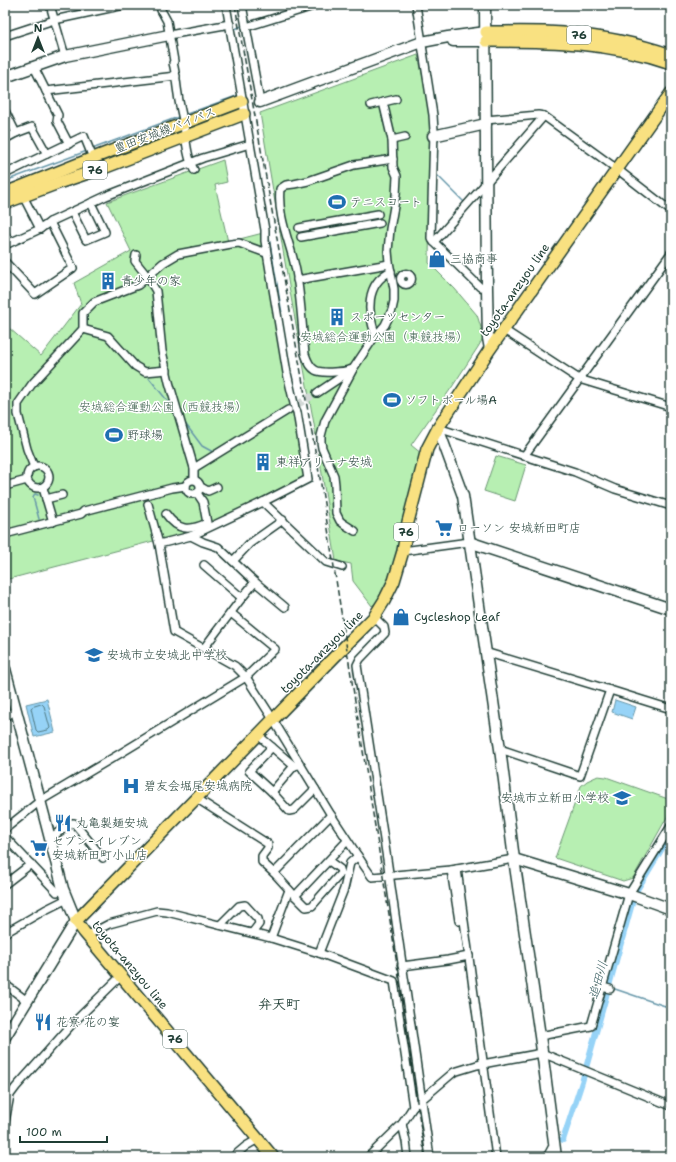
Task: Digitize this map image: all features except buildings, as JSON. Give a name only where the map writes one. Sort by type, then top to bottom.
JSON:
[{"type":"main road","name":"76","points":[[486,37],[561,33],[592,36],[629,43],[671,55]]},
{"type":"main road","name":"76","points":[[486,37],[590,45],[622,50],[671,63]]},
{"type":"main road","name":"toyota-anzyou line","points":[[274,1157],[76,921],[374,617],[394,581],[403,551],[408,522],[427,449],[438,428],[490,349],[671,93]]},
{"type":"main road","name":"豊田安城線バイパス","points":[[6,190],[242,101]]},
{"type":"main road","name":"豊田安城線バイパス","points":[[5,203],[106,167],[244,114]]},
{"type":"street","points":[[50,5],[65,56]]},
{"type":"street","points":[[5,36],[54,20],[124,5]]},
{"type":"street","points":[[160,5],[167,21],[185,136],[193,167]]},
{"type":"street","points":[[159,544],[191,536],[308,479],[297,412],[287,373],[265,241],[265,230],[226,5]]},
{"type":"street","points":[[242,5],[260,102],[408,48],[422,44],[486,37]]},
{"type":"street","points":[[246,27],[317,5]]},
{"type":"street","points":[[416,5],[433,114],[431,238],[480,287],[487,289]]},
{"type":"street","points":[[485,5],[487,289],[488,338],[490,349]]},
{"type":"street","points":[[5,77],[65,56],[230,24]]},
{"type":"street","points":[[34,67],[58,114],[57,121],[69,144]]},
{"type":"street","points":[[46,91],[176,76]]},
{"type":"street","points":[[371,105],[396,99]]},
{"type":"street","points":[[355,531],[344,524],[337,516],[334,476],[322,448],[321,436],[325,421],[353,369],[385,325],[392,310],[394,301],[394,289],[388,251],[396,195],[396,176],[393,167],[392,140],[383,102]]},
{"type":"street","points":[[5,111],[16,133]]},
{"type":"street","points":[[433,134],[486,122],[538,115],[544,116],[617,169],[671,211]]},
{"type":"street","points":[[434,242],[544,116]]},
{"type":"street","points":[[5,139],[32,127],[47,154]]},
{"type":"street","points":[[5,174],[84,136],[93,158]]},
{"type":"street","points":[[392,140],[405,137]]},
{"type":"street","points":[[5,234],[7,244],[91,203],[116,196],[193,167],[203,158],[250,144]]},
{"type":"street","points":[[353,369],[342,372],[318,372],[314,370],[307,362],[297,280],[292,253],[281,214],[280,189],[286,185],[308,181],[354,165],[393,159]]},
{"type":"street","points":[[23,196],[40,229]]},
{"type":"street","points":[[72,212],[86,240],[105,232],[91,203]]},
{"type":"street","points":[[299,228],[378,214]]},
{"type":"street","points":[[5,262],[35,294],[73,268],[50,222]]},
{"type":"street","points":[[301,237],[380,223]]},
{"type":"street","points":[[34,467],[28,454],[18,414],[18,404],[32,384],[83,329],[83,313],[94,302],[138,285],[163,263],[178,254],[239,243],[266,253]]},
{"type":"street","points":[[524,456],[671,253]]},
{"type":"street","points":[[136,255],[135,261],[147,276],[156,291],[162,350],[166,370],[194,468],[194,480]]},
{"type":"street","points":[[297,280],[390,267]]},
{"type":"street","points":[[376,336],[371,317],[370,297],[377,283],[390,267]]},
{"type":"street","points":[[83,329],[108,336],[135,366],[145,372],[166,370]]},
{"type":"street","points":[[504,330],[579,380],[671,407]]},
{"type":"street","points":[[317,393],[353,369]]},
{"type":"street","points":[[194,468],[288,410]]},
{"type":"street","points":[[438,428],[575,472],[615,489],[671,506]]},
{"type":"street","points":[[438,428],[463,496],[500,749],[556,1157]]},
{"type":"street","points":[[34,467],[43,467],[48,472],[50,479],[43,488],[32,487],[27,480],[28,473],[34,467]]},
{"type":"street","points":[[5,486],[27,480]]},
{"type":"street","points":[[166,514],[176,525],[184,528],[196,527],[208,523],[199,490],[200,483],[194,480],[189,481],[186,486],[186,490],[190,493],[199,490],[208,490],[217,487]]},
{"type":"street","points":[[5,534],[81,514],[84,511],[172,488],[186,486]]},
{"type":"street","points":[[43,488],[53,522]]},
{"type":"street","points":[[46,499],[62,496]]},
{"type":"street","points":[[263,502],[326,562],[342,567]]},
{"type":"street","points":[[148,504],[159,544],[174,632],[235,666],[246,677],[273,720],[297,765],[315,789],[347,841],[372,877],[454,869],[514,859],[632,895],[671,909]]},
{"type":"street","points":[[232,561],[250,544],[283,520]]},
{"type":"street","points":[[191,536],[218,547],[285,608]]},
{"type":"street","points":[[403,551],[469,542],[671,608]]},
{"type":"street","points":[[204,565],[242,598]]},
{"type":"street","points":[[204,648],[255,582]]},
{"type":"street","points":[[5,829],[40,801],[246,677],[276,649],[230,613]]},
{"type":"street","points":[[374,617],[384,627],[385,633],[360,659],[357,665],[430,1157]]},
{"type":"street","points":[[485,652],[671,709]]},
{"type":"street","points":[[5,669],[65,894],[76,921],[5,1037]]},
{"type":"street","points":[[500,749],[580,776],[610,690]]},
{"type":"street","points":[[5,717],[16,710]]},
{"type":"street","points":[[258,735],[297,765]]},
{"type":"street","points":[[272,747],[249,771],[272,792],[289,811],[294,810],[315,789]]},
{"type":"street","points":[[272,792],[297,765]]},
{"type":"street","points":[[196,798],[268,844],[268,848],[262,856],[262,862],[306,907],[312,906],[341,872],[340,869],[329,861]]},
{"type":"street","points":[[274,873],[331,815]]},
{"type":"street","points":[[50,838],[74,823],[103,858]]},
{"type":"street","points":[[540,1036],[591,1026],[606,988],[632,895],[671,826]]},
{"type":"street","points":[[5,836],[57,892],[65,894]]},
{"type":"street","points":[[295,896],[347,841]]},
{"type":"street","points":[[319,953],[344,889],[350,863],[358,856]]},
{"type":"street","points":[[6,882],[31,864]]},
{"type":"street","points":[[454,869],[481,1064],[492,1157]]},
{"type":"street","points":[[270,938],[289,890]]},
{"type":"street","points":[[5,933],[45,910],[65,894]]},
{"type":"street","points":[[220,925],[239,906],[245,905],[258,918],[259,924],[252,933]]},
{"type":"street","points":[[88,935],[109,924],[157,911],[168,912],[270,938],[319,953],[394,981],[413,1107]]},
{"type":"street","points":[[402,966],[466,956]]},
{"type":"street","points":[[5,1122],[10,1095],[16,1087],[74,1022],[121,976]]},
{"type":"street","points":[[5,985],[27,1000]]},
{"type":"street","points":[[368,1157],[402,1124],[413,1107],[454,1072],[481,1064],[542,1053],[671,1106]]},
{"type":"street","points":[[481,1064],[496,1157]]},
{"type":"street","points":[[402,1124],[408,1157]]},
{"type":"street","points":[[233,1157],[246,1146],[258,1139]]},
{"type":"street","points":[[547,1157],[554,1144]]},
{"type":"green space","name":"安城総合運動公園（東競技場）","points":[[418,55],[431,114],[429,263],[455,289],[477,315],[484,337],[452,387],[411,445],[422,454],[413,480],[390,577],[380,598],[372,606],[353,581],[351,564],[336,561],[314,424],[260,113]]},
{"type":"green space","name":"安城総合運動公園（西競技場）","points":[[223,160],[227,182],[215,185],[228,242],[263,233],[306,478],[191,534],[163,540],[161,539],[5,580],[5,404],[7,401],[5,399],[5,332],[9,328],[41,356],[81,304],[74,283],[131,251],[107,202]]},
{"type":"green space","points":[[496,456],[526,465],[515,501],[484,491]]},
{"type":"green space","points":[[598,776],[606,777],[671,800],[671,810],[633,878],[623,881],[555,858],[581,786],[587,781]]},
{"type":"water","points":[[269,236],[282,312],[280,313],[266,237]]},
{"type":"water","points":[[47,699],[55,732],[34,737],[26,704]]},
{"type":"water","points":[[615,700],[636,707],[632,719],[612,712]]},
{"type":"waterway","points":[[233,30],[244,25]]},
{"type":"waterway","points":[[184,115],[239,95]]},
{"type":"waterway","points":[[92,149],[181,116]]},
{"type":"waterway","points":[[5,181],[87,151]]},
{"type":"waterway","points":[[436,174],[466,204]]},
{"type":"waterway","points":[[439,241],[465,267]]},
{"type":"waterway","points":[[149,378],[174,409]]},
{"type":"waterway","points":[[184,422],[202,446],[213,452],[237,438]]},
{"type":"waterway","points":[[38,495],[35,494],[33,497],[39,519]]},
{"type":"waterway","name":"追田川","points":[[563,1140],[582,1082],[635,893],[671,834]]},
{"type":"waterway","points":[[612,988],[671,1008]]},
{"type":"tunnel","points":[[288,410],[317,393]]},
{"type":"railway","points":[[235,5],[320,478],[399,977],[425,1157]]},
{"type":"place","name":"テニスコート","points":[[337,202]]},
{"type":"place","name":"三協商事","points":[[437,259]]},
{"type":"place","name":"青少年の家","points":[[108,281]]},
{"type":"place","name":"スポーツセンター","points":[[337,317]]},
{"type":"place","name":"ソフトボール場A","points":[[392,400]]},
{"type":"place","name":"野球場","points":[[114,435]]},
{"type":"place","name":"東祥アリーナ安城","points":[[263,462]]},
{"type":"place","name":"ローソン 安城新田町店","points":[[444,528]]},
{"type":"place","name":"Cycleshop Leaf","points":[[401,617]]},
{"type":"place","name":"安城市立安城北中学校","points":[[94,655]]},
{"type":"place","name":"碧友会堀尾安城病院","points":[[131,786]]},
{"type":"place","name":"安城市立新田小学校","points":[[622,798]]},
{"type":"place","name":"丸亀製麺安城","points":[[63,823]]},
{"type":"place","name":"セブン-イレブン 安城新田町小山店","points":[[39,848]]},
{"type":"place","name":"花寮 花の宴","points":[[43,1022]]},
{"type":"district","name":"弁天町","points":[[279,1004]]}]
